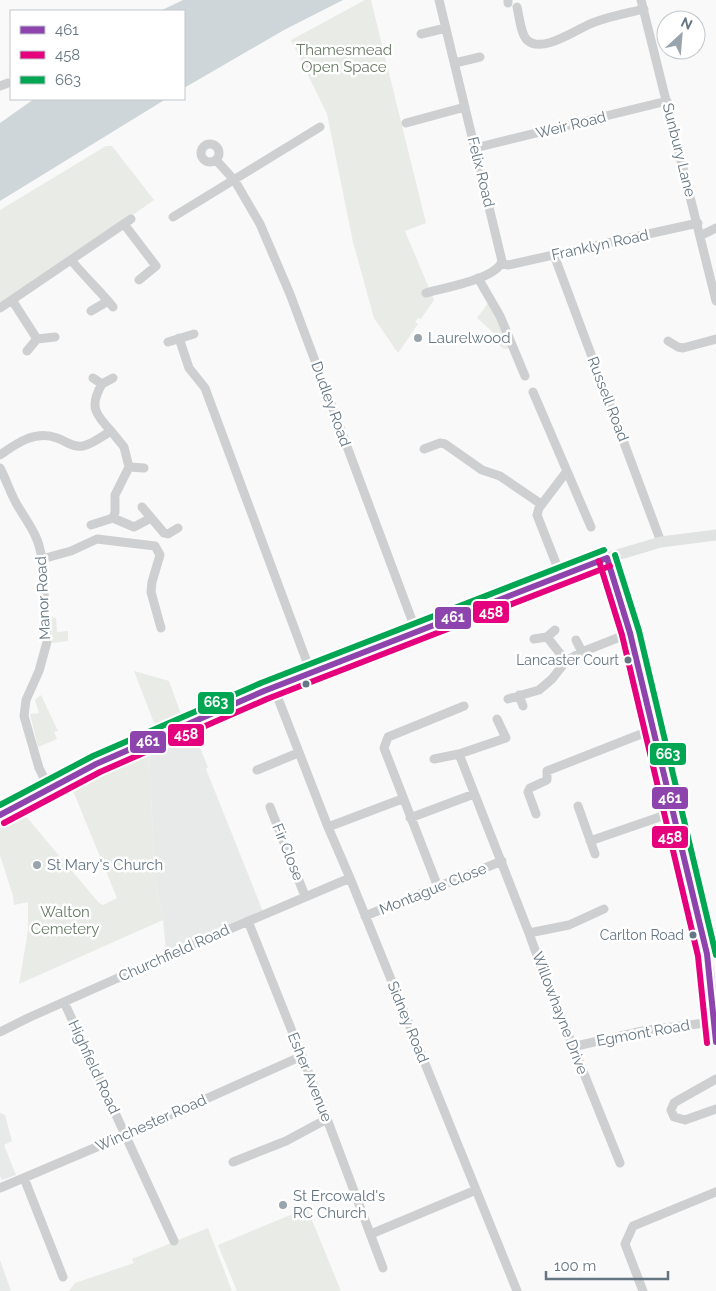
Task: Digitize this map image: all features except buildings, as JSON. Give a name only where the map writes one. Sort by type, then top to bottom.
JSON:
[{"type":"main road","points":[[0,815],[96,764],[274,688],[416,631],[607,558],[661,542],[716,534]]},
{"type":"street","name":"Felix Road","points":[[439,0],[502,263]]},
{"type":"street","points":[[517,7],[524,37],[530,43],[535,44],[551,42],[595,22],[643,4]]},
{"type":"street","name":"Sunbury Lane","points":[[643,4],[716,301]]},
{"type":"street","points":[[421,34],[446,28]]},
{"type":"street","points":[[455,63],[480,57]]},
{"type":"street","name":"Weir Road","points":[[475,148],[667,101]]},
{"type":"street","points":[[406,123],[465,106]]},
{"type":"street","points":[[173,217],[235,181],[320,127]]},
{"type":"street","name":"Dudley Road","points":[[216,160],[235,181],[260,224],[290,294],[416,631]]},
{"type":"street","points":[[0,308],[128,221],[156,266],[139,280]]},
{"type":"street","name":"Franklyn Road","points":[[502,263],[508,265],[698,223]]},
{"type":"street","points":[[700,236],[716,228]]},
{"type":"street","name":"Russell Road","points":[[554,255],[661,542]]},
{"type":"street","points":[[71,260],[110,304],[91,311]]},
{"type":"street","points":[[426,293],[478,278],[494,271],[502,263]]},
{"type":"street","points":[[478,278],[500,316],[525,376]]},
{"type":"street","points":[[12,300],[37,339]]},
{"type":"street","points":[[168,342],[194,334]]},
{"type":"street","points":[[27,351],[37,339],[55,338]]},
{"type":"street","points":[[179,338],[189,368],[205,388],[311,673]]},
{"type":"street","points":[[668,341],[683,348],[716,339]]},
{"type":"street","points":[[93,378],[102,384]]},
{"type":"street","points":[[113,378],[102,384],[95,397],[94,405],[100,419],[124,447],[129,467],[115,495],[113,518]]},
{"type":"street","points":[[533,392],[591,527]]},
{"type":"street","points":[[0,455],[21,441],[35,436],[50,436],[76,446],[82,446],[111,431]]},
{"type":"street","points":[[424,448],[440,443],[445,444],[482,470],[500,476],[541,504]]},
{"type":"street","points":[[129,467],[144,468]]},
{"type":"street","name":"Manor Road","points":[[0,468],[19,508],[34,530],[42,559],[47,642],[39,670],[26,700],[24,716],[39,768],[49,788]]},
{"type":"street","points":[[562,576],[538,519],[537,511],[568,470]]},
{"type":"street","points":[[142,507],[164,533],[168,534],[178,528]]},
{"type":"street","points":[[92,525],[113,518],[134,527],[151,518]]},
{"type":"street","points":[[42,559],[71,551],[97,539],[155,546],[160,555],[152,582],[151,597],[161,628]]},
{"type":"street","points":[[607,558],[630,633],[713,973],[716,1042]]},
{"type":"street","points":[[534,639],[547,638],[556,630]]},
{"type":"street","points":[[508,699],[539,690],[552,679],[566,661],[582,652],[630,633]]},
{"type":"street","points":[[547,638],[566,661]]},
{"type":"street","points":[[576,640],[582,652]]},
{"type":"street","name":"Sidney Road","points":[[274,688],[298,753],[517,1291]]},
{"type":"street","points":[[519,695],[523,706]]},
{"type":"street","points":[[438,887],[402,799],[384,748],[388,737],[464,706]]},
{"type":"street","points":[[434,759],[459,754],[506,738],[497,719]]},
{"type":"street","points":[[536,814],[528,792],[530,788],[547,780],[547,770],[654,729]]},
{"type":"street","points":[[257,770],[298,753]]},
{"type":"street","name":"Willowhayne Drive","points":[[459,754],[530,933],[572,1047],[620,1163]]},
{"type":"street","points":[[410,818],[474,794]]},
{"type":"street","points":[[328,827],[402,799]]},
{"type":"street","points":[[578,806],[595,854]]},
{"type":"street","name":"Fir Close","points":[[270,807],[305,896]]},
{"type":"street","points":[[590,841],[674,812]]},
{"type":"street","name":"Montague Close","points":[[365,916],[502,862]]},
{"type":"street","name":"Churchfield Road","points":[[0,1032],[248,921],[350,878]]},
{"type":"street","points":[[530,933],[569,925],[604,909]]},
{"type":"street","name":"Esher Avenue","points":[[248,921],[384,1268]]},
{"type":"street","name":"Highfield Road","points":[[64,1002],[174,1241]]},
{"type":"street","name":"Egmont Road","points":[[572,1047],[647,1030],[714,1022]]},
{"type":"street","name":"Winchester Road","points":[[0,1188],[302,1056]]},
{"type":"street","points":[[716,1079],[674,1103],[671,1110],[674,1117],[685,1120],[716,1109]]},
{"type":"street","points":[[233,1162],[286,1141],[327,1119]]},
{"type":"street","points":[[24,1178],[63,1277]]},
{"type":"street","points":[[371,1234],[476,1190]]},
{"type":"street","points":[[643,1291],[625,1244],[633,1226],[716,1192]]},
{"type":"shaded area","points":[[183,0],[343,0],[284,30],[185,87],[185,10],[162,10]]},
{"type":"shaded area","points":[[33,100],[164,100],[0,201],[0,123]]},
{"type":"shaded area","points":[[193,731],[208,767],[206,769],[264,914],[166,950],[163,920],[155,879],[149,752]]},
{"type":"shaded area","points":[[0,1113],[5,1115],[12,1141],[4,1145],[16,1175],[2,1180],[0,1176]]},
{"type":"shaded area","points":[[0,1260],[11,1291],[0,1291]]},
{"type":"green space","name":"Thamesmead Open Space","points":[[365,0],[371,0],[426,223],[405,231],[434,300],[421,319],[418,318],[415,322],[418,324],[398,353],[374,318],[353,242],[327,114],[291,40]]},
{"type":"green space","points":[[106,146],[112,146],[154,200],[89,246],[0,303],[0,210]]},
{"type":"green space","points":[[488,303],[498,321],[509,348],[507,349],[504,349],[492,339],[495,334],[477,318]]},
{"type":"green space","points":[[50,617],[56,618],[57,632],[68,631],[68,641],[52,643]]},
{"type":"green space","points":[[134,671],[169,681],[182,717],[156,728]]},
{"type":"green space","points":[[41,695],[58,731],[54,732],[57,739],[38,747],[30,714],[39,713],[35,700]]},
{"type":"green space","name":"Walton Cemetery","points":[[149,751],[155,879],[163,920],[19,984],[28,930],[28,902],[14,905],[0,855],[0,828],[24,814],[99,903],[103,905],[117,898],[71,786]]},
{"type":"green space","points":[[307,1208],[341,1291],[237,1291],[218,1245]]},
{"type":"green space","points":[[208,1228],[232,1291],[69,1291],[75,1283],[134,1263],[132,1259]]},
{"type":"transit line","name":"663","points":[[0,805],[93,756],[261,683],[604,550]]},
{"type":"transit line","name":"663","points":[[615,555],[639,631],[716,955]]},
{"type":"transit line","name":"461","points":[[607,558],[630,633],[707,954],[716,1042]]},
{"type":"transit line","name":"461","points":[[0,815],[96,764],[264,691],[607,558]]},
{"type":"transit line","name":"458","points":[[599,561],[622,635],[698,956],[707,1043]]},
{"type":"transit line","name":"458","points":[[4,823],[100,772],[267,699],[610,566]]},
{"type":"place","name":"Laurelwood","points":[[418,338]]},
{"type":"place","name":"Lancaster Court","points":[[628,660]]},
{"type":"place","name":"St Mary's Church","points":[[37,865]]},
{"type":"place","name":"Carlton Road","points":[[693,935]]},
{"type":"place","name":"St Ercowald's RC Church","points":[[283,1205]]}]
